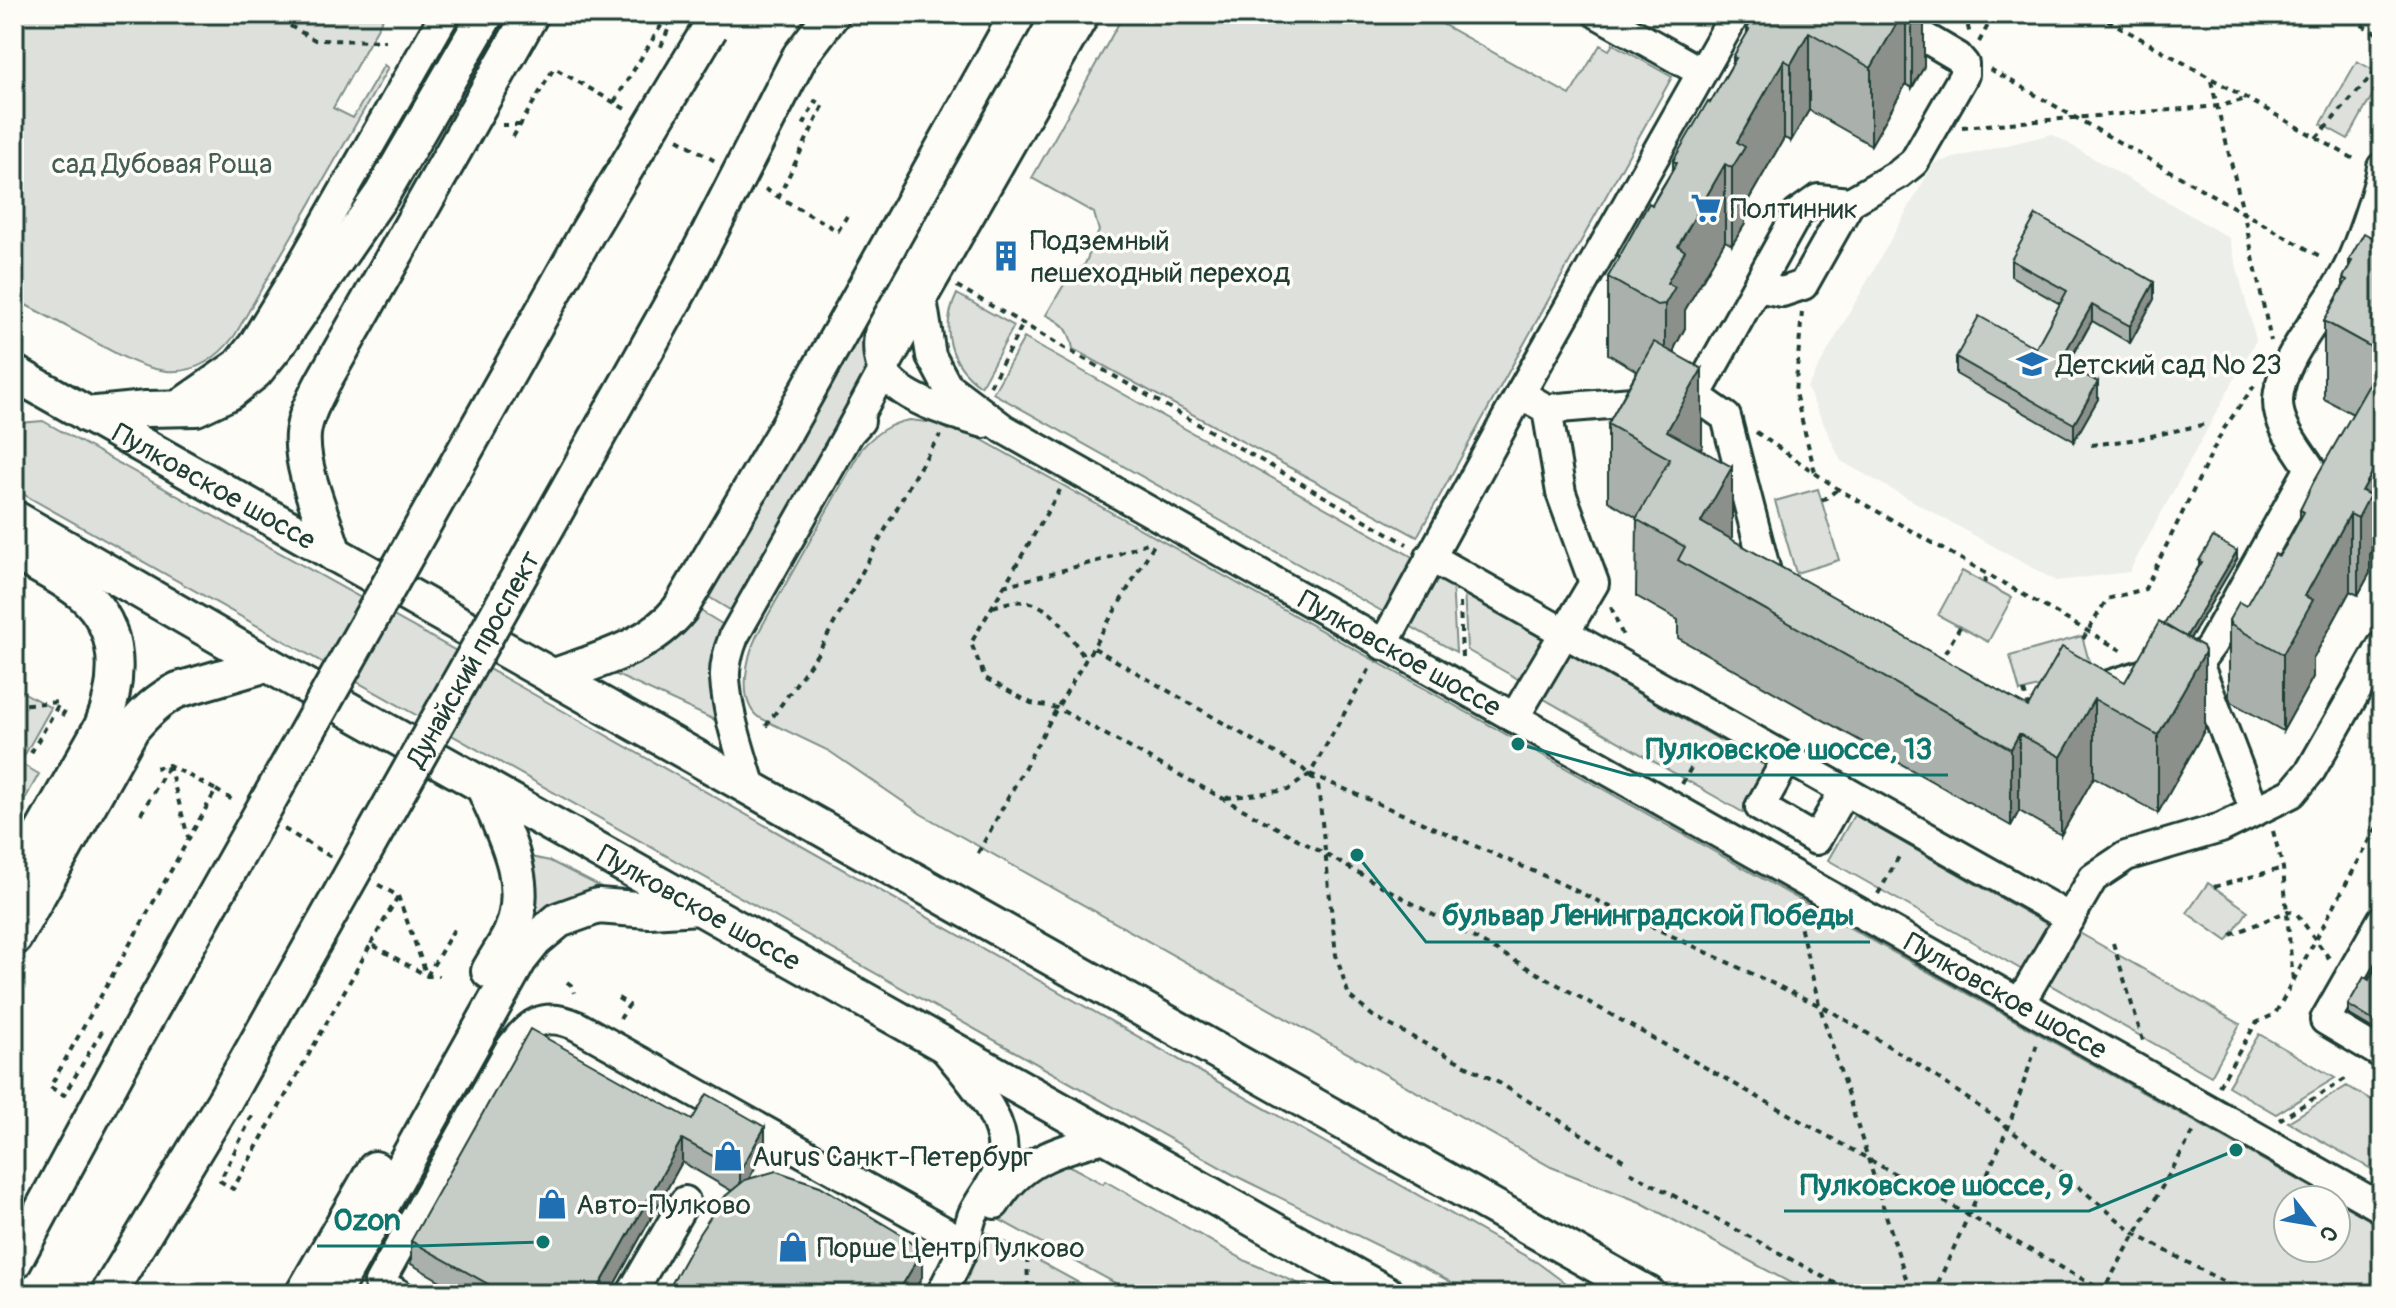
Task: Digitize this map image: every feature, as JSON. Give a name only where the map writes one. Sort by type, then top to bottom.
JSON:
[{"type":"main road","points":[[87,415],[196,408],[230,392],[255,372],[382,194],[486,14]]},
{"type":"main road","points":[[334,554],[307,466],[303,434],[307,417],[323,382],[531,14]]},
{"type":"main road","name":"Дунайский проспект","points":[[116,1287],[238,1108],[682,286],[824,14]]},
{"type":"main road","points":[[800,56],[832,14]]},
{"type":"main road","points":[[552,677],[645,641],[671,621],[785,431],[1018,14]]},
{"type":"main road","points":[[19,1246],[116,1039],[714,19]]},
{"type":"main road","name":"Пулковское шоссе","points":[[14,373],[1648,1294]]},
{"type":"main road","name":"Пулковское шоссе","points":[[14,518],[267,664],[1387,1294]]},
{"type":"main road","points":[[14,552],[69,583],[103,615],[113,648],[116,676],[112,701],[102,726],[14,882]]},
{"type":"main road","points":[[14,938],[132,728],[149,709],[178,690],[267,664]]},
{"type":"main road","points":[[303,1294],[511,932],[518,909],[520,883],[512,853],[483,785]]},
{"type":"main road","points":[[332,1294],[519,960],[535,940],[559,920],[598,906],[649,910],[700,907]]},
{"type":"street","points":[[883,369],[877,338],[883,313],[1054,14]]},
{"type":"street","points":[[751,788],[725,677],[727,656],[734,636],[1085,14]]},
{"type":"street","points":[[1598,14],[1701,72]]},
{"type":"street","points":[[1757,287],[1782,292],[1803,285],[1850,202],[1914,162],[1964,75],[1969,62],[1885,14]]},
{"type":"street","points":[[172,408],[237,364],[253,344],[437,17]]},
{"type":"street","points":[[1383,645],[1701,72],[1738,25]]},
{"type":"street","points":[[2027,701],[2198,663],[2212,644],[2310,468],[2288,436],[2269,381],[2308,331],[2358,278],[2382,167]]},
{"type":"street","points":[[1696,396],[1797,214],[1818,199],[1850,202]]},
{"type":"street","name":"Пулковское шоссе","points":[[922,299],[931,356],[947,386],[1004,429],[2382,1208]]},
{"type":"street","name":"Пулковское шоссе","points":[[883,369],[900,388],[919,399],[953,414],[1004,429]]},
{"type":"street","points":[[1520,394],[1547,409],[1696,396],[1726,417],[1772,595],[1798,611]]},
{"type":"street","points":[[849,433],[865,415],[885,403],[919,399]]},
{"type":"street","points":[[1514,718],[1594,583],[1561,493],[1547,409]]},
{"type":"street","points":[[1430,557],[2070,918]]},
{"type":"street","points":[[2029,1009],[2070,918],[2093,878],[2126,856],[2221,828],[2292,793],[2311,770],[2382,646]]},
{"type":"street","points":[[2198,663],[2261,808]]},
{"type":"street","points":[[1787,759],[1760,807],[1816,840],[1844,791]]},
{"type":"street","points":[[2382,920],[2325,1020],[2382,1054]]},
{"type":"street","points":[[399,1294],[379,1283],[509,1050],[528,1028],[547,1018],[560,1018],[577,1026],[965,1243]]},
{"type":"street","points":[[938,1042],[973,1084],[1002,1133],[1004,1150],[1000,1166],[973,1215],[965,1243],[941,1294]]},
{"type":"street","points":[[965,1243],[1013,1178],[1027,1167],[1052,1153],[1108,1137]]},
{"type":"street","points":[[631,1294],[685,1201]]},
{"type":"path","points":[[269,14],[315,40],[386,41]]},
{"type":"path","points":[[1994,14],[1969,62],[2077,118],[2358,278]]},
{"type":"path","points":[[2097,14],[2382,175]]},
{"type":"path","points":[[2351,19],[2382,36]]},
{"type":"path","points":[[614,102],[664,21],[670,25],[660,49]]},
{"type":"path","points":[[513,137],[554,68],[641,118]]},
{"type":"path","points":[[2316,138],[2382,68]]},
{"type":"path","points":[[2083,639],[2107,599],[2145,589],[2223,430],[2269,381],[2244,215],[2211,78]]},
{"type":"path","points":[[1936,125],[1958,128],[2219,106],[2246,99]]},
{"type":"path","points":[[778,198],[823,106],[815,101],[803,126]]},
{"type":"path","points":[[669,134],[724,166]]},
{"type":"path","points":[[765,190],[838,231],[847,216]]},
{"type":"path","points":[[955,284],[983,297],[1023,324],[1430,557]]},
{"type":"path","points":[[1803,285],[1795,393],[1816,473]]},
{"type":"path","points":[[985,396],[1023,324]]},
{"type":"path","points":[[1726,417],[1742,422],[1838,489],[2157,670]]},
{"type":"path","points":[[766,726],[818,653],[915,475],[947,423]]},
{"type":"path","points":[[2091,445],[2138,439],[2206,424]]},
{"type":"path","points":[[1063,486],[971,643],[985,678],[1031,703],[1057,708],[1224,798],[2109,1294]]},
{"type":"path","points":[[1822,501],[1838,489]]},
{"type":"path","points":[[978,853],[1057,708],[1158,539],[1105,559],[1003,586]]},
{"type":"path","points":[[1458,573],[1463,664]]},
{"type":"path","points":[[1984,583],[1988,574]]},
{"type":"path","points":[[1594,583],[1604,592],[1615,613],[1638,675]]},
{"type":"path","points":[[991,608],[1009,601],[1035,602],[1061,621],[1086,660]]},
{"type":"path","points":[[1933,675],[1960,627]]},
{"type":"path","points":[[1224,798],[1288,790],[1310,774],[1383,645]]},
{"type":"path","points":[[1094,648],[1310,774],[1521,865],[1819,1004],[1916,1063],[2008,1128],[2135,1234],[2246,1294]]},
{"type":"path","points":[[14,705],[60,702],[31,753]]},
{"type":"path","points":[[62,716],[67,707]]},
{"type":"path","points":[[1680,786],[1718,720]]},
{"type":"path","points":[[169,765],[188,838]]},
{"type":"path","points":[[155,768],[169,765],[242,805]]},
{"type":"path","points":[[141,814],[169,765]]},
{"type":"path","points":[[1310,774],[1318,784],[1336,955],[1349,996],[1373,1016],[1501,1084],[1628,1163]]},
{"type":"path","points":[[116,1039],[64,1095],[50,1087],[216,790]]},
{"type":"path","points":[[2261,808],[2283,868],[2294,983]]},
{"type":"path","points":[[2218,1088],[2256,1023],[2275,1014],[2294,983],[2382,818]]},
{"type":"path","points":[[281,828],[333,858]]},
{"type":"path","points":[[1877,897],[1914,830]]},
{"type":"path","points":[[2214,887],[2283,868]]},
{"type":"path","points":[[1801,880],[1793,895],[1819,1004],[1911,1294]]},
{"type":"path","points":[[372,881],[398,896],[427,976]]},
{"type":"path","points":[[238,1108],[220,1181],[233,1189],[398,896]]},
{"type":"path","points":[[2231,935],[2288,911],[2297,914],[2346,984]]},
{"type":"path","points":[[427,976],[457,924]]},
{"type":"path","points":[[2113,943],[2145,1047]]},
{"type":"path","points":[[371,944],[427,976],[439,976]]},
{"type":"path","points":[[567,982],[574,993]]},
{"type":"path","points":[[618,998],[629,1005],[620,1019]]},
{"type":"path","points":[[1933,1294],[2008,1128],[2037,1045],[2029,1009]]},
{"type":"path","points":[[2277,1121],[2350,1076]]},
{"type":"path","points":[[2102,1292],[2194,1131]]},
{"type":"path","points":[[1630,1172],[1855,1294]]},
{"type":"path","points":[[1027,1246],[1028,1294]]},
{"type":"shaded area","name":"Детский сад № 23","points":[[2052,134],[2229,238],[2256,340],[2129,572],[2056,581],[1841,461],[1807,388],[1934,163]]},
{"type":"green space","name":"сад Дубовая Роща","points":[[14,14],[377,14],[383,18],[333,108],[353,118],[384,65],[388,68],[235,335],[218,354],[200,366],[182,371],[144,366],[14,299]]},
{"type":"green space","points":[[1124,14],[1424,14],[1570,95],[1600,45],[1609,50],[1613,44],[1672,77],[1417,537],[1073,349],[1065,328],[1046,315],[1065,283],[1085,264],[1099,231],[1094,213],[1032,178]]},
{"type":"green space","points":[[2357,61],[2382,75],[2382,78],[2348,139],[2321,124]]},
{"type":"green space","points":[[957,294],[1014,326],[981,386],[961,367],[951,345],[949,320]]},
{"type":"green space","points":[[857,327],[873,363],[735,613],[707,596]]},
{"type":"green space","points":[[1024,338],[1416,559],[1387,614],[993,393]]},
{"type":"green space","points":[[910,420],[935,423],[949,430],[954,424],[2306,1184],[2272,1184],[2272,1264],[2352,1264],[2352,1210],[2382,1227],[2382,1294],[1811,1294],[1640,1202],[1551,1167],[921,814],[829,751],[758,717],[748,700],[746,689],[747,666],[757,635],[862,448],[896,424]]},
{"type":"green space","points":[[43,421],[519,686],[1538,1263],[1580,1294],[1472,1294],[1236,1176],[14,489],[14,427],[19,423]]},
{"type":"green space","points":[[1818,489],[1839,560],[1796,573],[1775,501]]},
{"type":"green space","points":[[1962,571],[2012,598],[1988,642],[1938,615]]},
{"type":"green space","points":[[1438,573],[1452,581],[1456,652],[1410,626]]},
{"type":"green space","points":[[1464,587],[1550,637],[1523,682],[1467,650]]},
{"type":"green space","points":[[699,610],[727,627],[719,722],[610,672],[670,640]]},
{"type":"green space","points":[[2082,636],[2092,672],[2020,692],[2010,656]]},
{"type":"green space","points":[[1564,651],[1769,768],[1744,813],[1539,696]]},
{"type":"green space","points":[[14,687],[51,708],[20,763],[39,774],[14,819]]},
{"type":"green space","points":[[1854,815],[2050,926],[2024,971],[1828,860]]},
{"type":"green space","points":[[531,857],[550,861],[605,889],[563,904],[527,932],[535,892]]},
{"type":"green space","points":[[2208,883],[2248,911],[2227,941],[2187,913]]},
{"type":"green space","points":[[2076,931],[2240,1024],[2211,1076],[2047,983]]},
{"type":"green space","points":[[2259,1034],[2335,1078],[2276,1114],[2228,1086]]},
{"type":"green space","points":[[2347,1086],[2382,1106],[2382,1175],[2288,1122]]},
{"type":"green space","points":[[1060,1167],[1072,1167],[1103,1184],[1105,1181],[1248,1262],[1323,1294],[1135,1294],[1000,1220],[1018,1190]]},
{"type":"green space","points":[[988,1233],[1099,1294],[954,1294]]},
{"type":"building","points":[[1755,14],[1826,14],[1831,17],[1832,14],[1902,14],[1871,68],[1809,32],[1791,64],[1784,60],[1737,142],[1745,147],[1732,168],[1725,164],[1678,246],[1685,251],[1667,283],[1675,287],[1665,304],[1657,305],[1608,277],[1649,203],[1652,205],[1677,163],[1673,161],[1708,101],[1710,103],[1736,58],[1733,57]]},
{"type":"building","points":[[2036,215],[2154,282],[2130,326],[2092,305],[2060,361],[2098,382],[2074,424],[1956,357],[1979,316],[2036,348],[2067,291],[2011,260]]},
{"type":"building","points":[[2364,233],[2382,243],[2382,353],[2324,321],[2347,280],[2343,278],[2352,261],[2349,260]]},
{"type":"building","points":[[1654,342],[1702,369],[1667,431],[1732,467],[1701,522],[2028,707],[2062,647],[2125,682],[2159,622],[2203,646],[2205,652],[2158,735],[2094,699],[2061,757],[2019,734],[2011,749],[1678,560],[1685,547],[1636,519],[1670,459],[1608,424]]},
{"type":"building","points":[[2382,362],[2382,455],[2362,491],[2370,495],[2358,518],[2350,514],[2305,596],[2313,600],[2283,654],[2231,625],[2229,620],[2239,602],[2246,606],[2275,554],[2279,556],[2286,545],[2304,512],[2300,510],[2313,483]]},
{"type":"building","points":[[2213,537],[2237,551],[2186,637],[2164,624],[2202,562],[2199,561]]},
{"type":"building","points":[[2382,956],[2382,1026],[2348,1005],[2364,977],[2369,980]]},
{"type":"building","name":"Авто-Пулково","points":[[530,1029],[692,1120],[707,1094],[765,1127],[740,1171],[682,1139],[595,1294],[506,1294],[411,1241]]},
{"type":"building","name":"Порше Центр Пулково","points":[[776,1171],[820,1186],[897,1232],[922,1252],[897,1294],[666,1294],[723,1198],[745,1180]]},
{"type":"place","name":"Полтинник","points":[[1706,208]]},
{"type":"place","name":"Подземный пешеходный переход","points":[[1006,256]]},
{"type":"place","name":"Детский сад № 23","points":[[2032,364]]},
{"type":"place","name":"Пулковское шоссе, 13","points":[[1518,744]]},
{"type":"place","name":"бульвар Ленинградской Победы","points":[[1357,855]]},
{"type":"place","name":"Пулковское шоссе, 9","points":[[2236,1150]]},
{"type":"place","name":"Aurus Санкт-Петербург","points":[[728,1156]]},
{"type":"place","name":"Авто-Пулково","points":[[552,1204]]},
{"type":"place","name":"Ozon","points":[[543,1242]]},
{"type":"place","name":"Порше Центр Пулково","points":[[793,1247]]}]
